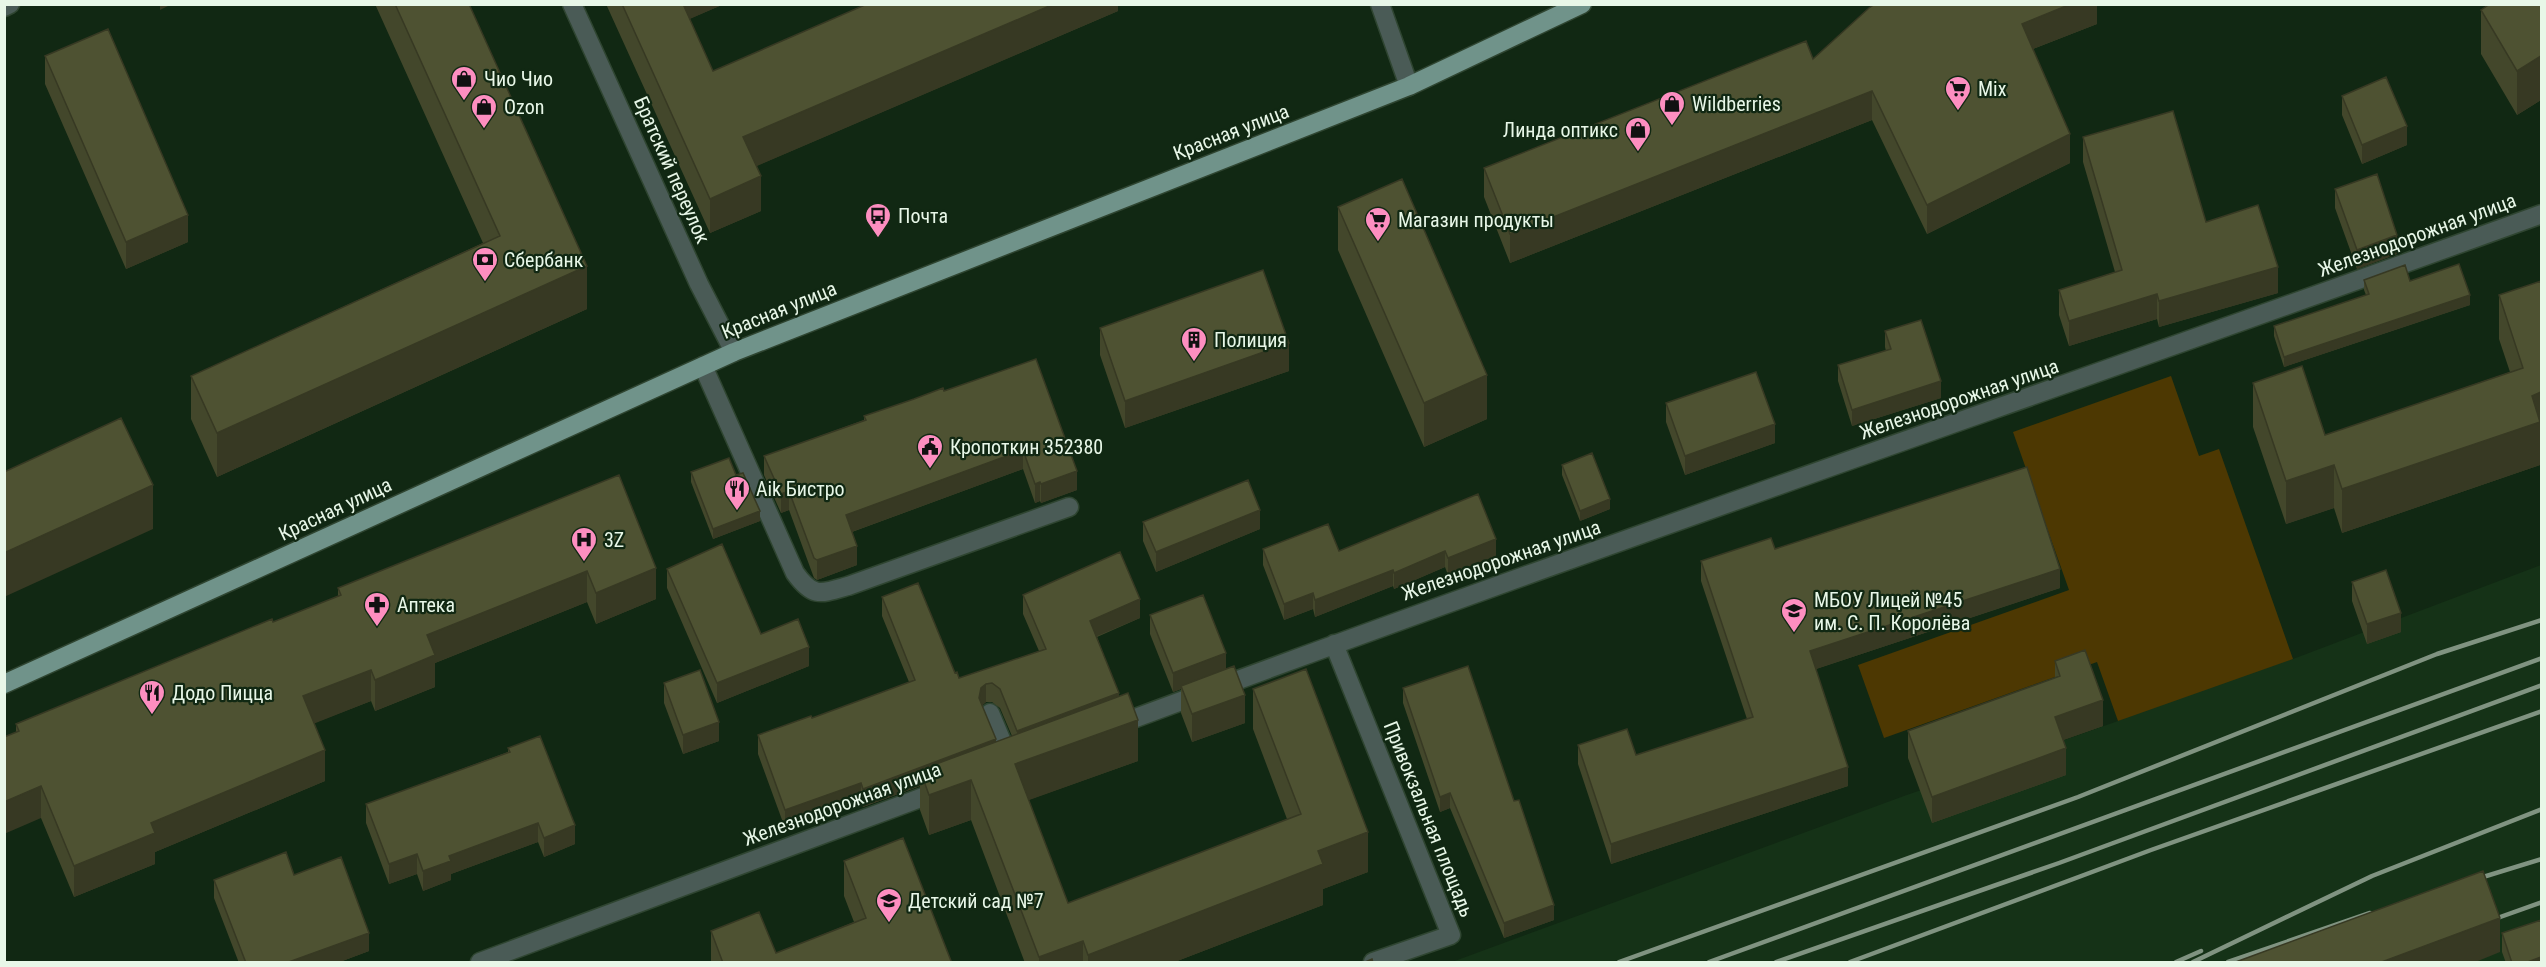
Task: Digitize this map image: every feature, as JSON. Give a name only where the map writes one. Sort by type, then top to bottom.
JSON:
[{"type":"main road","name":"Красная улица","points":[[4,684],[734,352],[1409,86],[1582,4]]},
{"type":"street","points":[[4,7],[10,4]]},
{"type":"street","name":"Братский переулок","points":[[572,4],[699,284],[734,352]]},
{"type":"street","points":[[1380,4],[1409,86]]},
{"type":"street","name":"Железнодорожная улица","points":[[1100,731],[1334,644],[2145,357],[2541,214]]},
{"type":"street","points":[[703,366],[795,573],[810,591],[822,594],[848,586],[1069,507]]},
{"type":"street","name":"Привокзальная площадь","points":[[1334,644],[1451,935],[1373,963]]},
{"type":"street","points":[[990,713],[1006,766],[1034,756]]},
{"type":"street","name":"Железнодорожная улица","points":[[480,963],[956,785]]},
{"type":"shaded area","points":[[2171,376],[2199,456],[2219,449],[2293,659],[2118,721],[2097,662],[1884,738],[1858,665],[2069,590],[2013,432]]},
{"type":"shaded area","points":[[2541,565],[2541,962],[1452,962],[1904,796],[2118,721],[2194,685],[2293,659]]},
{"type":"building","points":[[395,4],[469,4],[587,266],[217,433],[191,376],[500,236]]},
{"type":"building","points":[[622,4],[683,4],[713,71],[867,4],[1054,4],[743,137],[761,176],[710,199]]},
{"type":"building","points":[[1875,4],[2071,4],[2022,24],[2070,134],[1927,205],[1872,91],[1510,234],[1484,168],[1806,41],[1813,59]]},
{"type":"building","points":[[2490,4],[2541,4],[2541,56],[2517,71],[2481,10]]},
{"type":"building","points":[[108,29],[188,215],[126,242],[45,56]]},
{"type":"building","points":[[2386,77],[2407,126],[2362,145],[2342,96]]},
{"type":"building","points":[[2173,111],[2206,222],[2258,205],[2278,267],[2159,301],[2157,294],[2069,321],[2059,290],[2122,270],[2083,137]]},
{"type":"building","points":[[2377,174],[2397,235],[2357,250],[2335,189]]},
{"type":"building","points":[[1402,179],[1487,375],[1424,403],[1338,207]]},
{"type":"building","points":[[2459,264],[2470,295],[2284,357],[2274,326],[2369,294],[2364,280],[2405,265],[2410,281]]},
{"type":"building","name":"Полиция","points":[[1263,270],[1289,343],[1125,401],[1100,328]]},
{"type":"building","points":[[2541,281],[2541,392],[2532,396],[2540,422],[2342,489],[2334,465],[2286,481],[2253,383],[2302,366],[2325,435],[2523,368],[2499,295]]},
{"type":"building","points":[[1921,320],[1941,381],[1852,410],[1838,365],[1891,349],[1885,331]]},
{"type":"building","points":[[1036,359],[1077,471],[1035,484],[1023,450],[846,515],[857,546],[817,560],[814,558],[789,491],[781,494],[764,456],[866,420],[864,416]]},
{"type":"building","points":[[1756,372],[1775,424],[1685,456],[1666,403]]},
{"type":"building","points":[[121,418],[153,485],[4,553],[4,472]]},
{"type":"building","points":[[1592,453],[1610,499],[1580,511],[1562,465]]},
{"type":"building","points":[[729,458],[736,475],[743,473],[760,511],[713,529],[691,472]]},
{"type":"building","points":[[2027,467],[2060,569],[1810,651],[1848,767],[1611,844],[1578,745],[1627,729],[1636,755],[1753,717],[1701,561],[1771,538],[1775,549]]},
{"type":"building","points":[[619,475],[656,568],[596,593],[587,571],[427,635],[435,655],[375,680],[371,670],[303,696],[325,750],[151,823],[155,833],[74,866],[41,786],[4,802],[4,737],[19,731],[16,724],[272,619],[273,622],[341,595],[338,588]]},
{"type":"building","points":[[1248,480],[1260,510],[1156,552],[1143,522]]},
{"type":"building","points":[[1478,494],[1496,539],[1448,558],[1445,551],[1394,573],[1393,570],[1315,600],[1313,593],[1284,604],[1263,549],[1328,524],[1339,551]]},
{"type":"building","points":[[722,544],[761,634],[798,619],[809,647],[717,683],[667,569]]},
{"type":"building","points":[[1120,552],[1140,599],[1090,621],[1119,693],[1017,731],[1000,689],[992,683],[986,684],[981,688],[979,698],[996,739],[863,789],[861,783],[785,810],[758,735],[811,716],[812,718],[915,680],[882,597],[918,583],[959,678],[1046,649],[1023,595]]},
{"type":"building","points":[[2386,570],[2401,613],[2367,624],[2352,582]]},
{"type":"building","points":[[1203,595],[1226,653],[1173,673],[1150,615]]},
{"type":"building","points":[[2085,650],[2103,700],[2055,717],[2066,748],[1932,797],[1908,731],[2060,676],[2055,661]]},
{"type":"building","points":[[1234,666],[1245,695],[1192,714],[1181,686]]},
{"type":"building","points":[[1468,666],[1514,801],[1519,800],[1554,905],[1504,923],[1450,793],[1440,797],[1403,688]]},
{"type":"building","points":[[1306,669],[1368,832],[1318,851],[1323,864],[1088,955],[1083,941],[1039,957],[971,780],[929,795],[920,770],[1128,693],[1138,720],[1015,764],[1068,903],[1301,814],[1253,689]]},
{"type":"building","points":[[700,670],[719,722],[683,735],[664,683]]},
{"type":"building","points":[[540,736],[575,825],[544,838],[538,823],[449,856],[451,861],[423,871],[417,854],[389,864],[366,804],[510,752],[508,748]]},
{"type":"building","points":[[903,838],[951,961],[947,963],[723,963],[711,931],[759,912],[776,953],[866,918],[844,861]]},
{"type":"building","points":[[286,852],[294,875],[341,857],[369,933],[286,963],[246,963],[214,880]]},
{"type":"building","points":[[2483,871],[2500,918],[2379,963],[2233,963]]},
{"type":"building","points":[[2541,920],[2541,957],[2525,963],[2512,963],[2502,933]]},
{"type":"railway","points":[[1619,962],[2078,797],[2437,654],[2542,620]]},
{"type":"railway","points":[[1709,962],[2542,658]]},
{"type":"railway","points":[[1776,962],[2059,863],[2542,685]]},
{"type":"railway","points":[[1850,962],[2151,850],[2542,711]]},
{"type":"railway","points":[[2193,962],[2372,876],[2542,809]]},
{"type":"railway","points":[[2470,881],[2542,859]]},
{"type":"railway","points":[[2489,921],[2542,902]]},
{"type":"railway","points":[[2228,962],[2370,913]]},
{"type":"railway","points":[[2176,962],[2201,951]]},
{"type":"place","name":"Чио Чио","points":[[464,102]]},
{"type":"place","name":"Mix","points":[[1958,112]]},
{"type":"place","name":"Wildberries","points":[[1672,127]]},
{"type":"place","name":"Ozon","points":[[484,130]]},
{"type":"place","name":"Линда оптикс","points":[[1638,153]]},
{"type":"place","name":"Почта","points":[[878,239]]},
{"type":"place","name":"Магазин продукты","points":[[1378,243]]},
{"type":"place","name":"Сбербанк","points":[[485,283]]},
{"type":"place","name":"Полиция","points":[[1194,363]]},
{"type":"place","name":"Кропоткин 352380","points":[[930,470]]},
{"type":"place","name":"Aik Бистро","points":[[737,512]]},
{"type":"place","name":"3Z","points":[[584,563]]},
{"type":"place","name":"Аптека","points":[[377,628]]},
{"type":"place","name":"МБОУ Лицей №45 им. С. П. Королёва","points":[[1794,634]]},
{"type":"place","name":"Додо Пицца","points":[[152,716]]},
{"type":"place","name":"Детский сад №7","points":[[889,924]]}]
